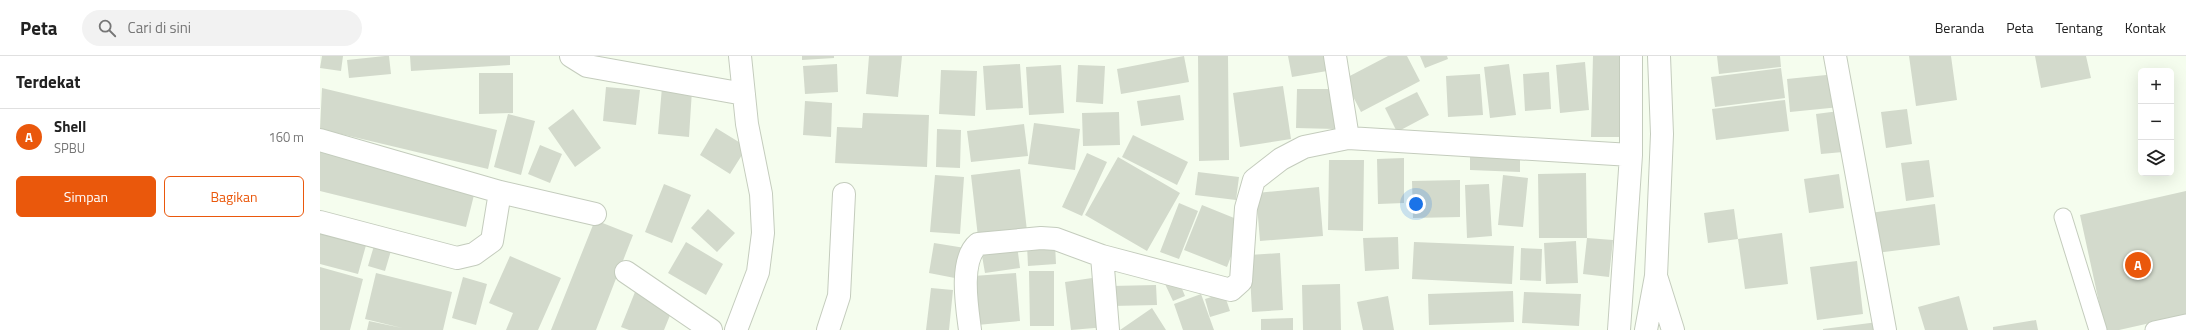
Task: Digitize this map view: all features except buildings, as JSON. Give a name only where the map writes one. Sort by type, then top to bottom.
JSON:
[{"type":"street","points":[[571,56],[587,66],[744,94]]},
{"type":"street","points":[[736,330],[758,272],[763,233],[761,194],[747,124],[740,56]]},
{"type":"street","points":[[1335,56],[1348,138]]},
{"type":"street","points":[[1619,330],[1631,156],[1631,56]]},
{"type":"street","points":[[1646,330],[1656,276],[1662,134],[1659,56]]},
{"type":"street","points":[[1835,56],[1885,330]]},
{"type":"street","points":[[970,330],[966,269],[972,249],[978,244],[1041,238],[1056,239],[1102,256],[1231,290],[1241,281],[1246,208],[1254,180],[1281,159],[1304,148],[1348,138],[1631,156]]},
{"type":"street","points":[[320,140],[500,192],[595,214]]},
{"type":"street","points":[[320,222],[457,258],[474,254],[492,241],[500,192]]},
{"type":"street","points":[[828,330],[839,296],[844,194]]},
{"type":"street","points":[[1102,256],[1108,330]]},
{"type":"street","points":[[626,272],[711,330]]},
{"type":"street","points":[[1656,276],[1672,330]]},
{"type":"lane","points":[[2064,217],[2098,330]]},
{"type":"lane","points":[[2154,330],[2186,322]]},
{"type":"place","name":"Shell","points":[[2138,265]]}]
